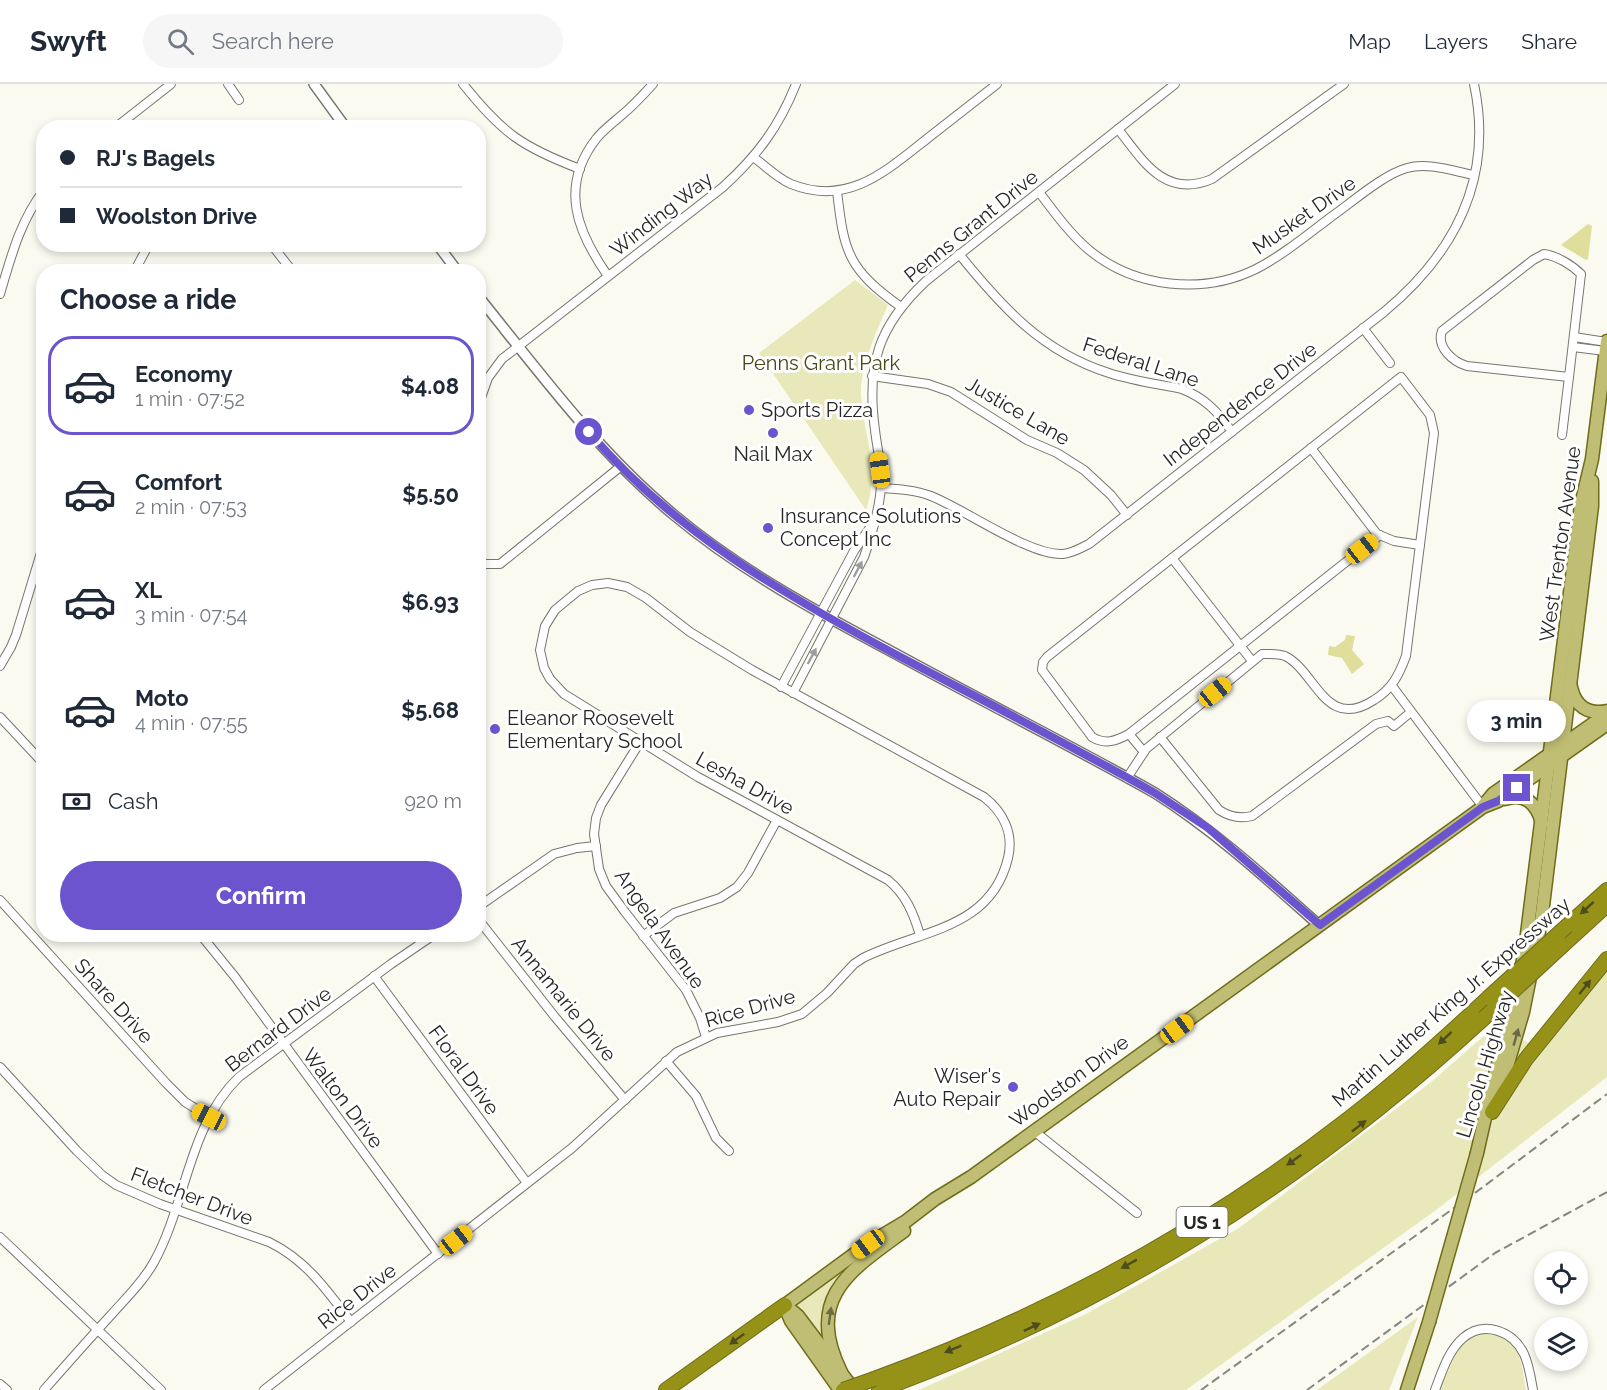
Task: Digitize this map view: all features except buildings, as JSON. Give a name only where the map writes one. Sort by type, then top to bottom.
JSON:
[{"type":"highway","name":"Martin Luther King Jr. Expressway","points":[[878,1386],[1043,1309],[1129,1264],[1271,1176],[1349,1119],[1432,1050],[1607,890]]},
{"type":"highway","name":"Martin Luther King Jr. Expressway","points":[[842,1390],[878,1386],[981,1350],[1048,1319],[1142,1270],[1206,1232],[1268,1192],[1356,1128],[1422,1074],[1607,905]]},
{"type":"highway","points":[[1492,1112],[1526,1059],[1607,959]]},
{"type":"highway","points":[[666,1390],[784,1305]]},
{"type":"main road","name":"West Trenton Avenue","points":[[1556,755],[1581,505],[1592,459],[1606,345]]},
{"type":"main road","points":[[1556,755],[1570,681],[1592,506],[1592,459]]},
{"type":"main road","points":[[1570,681],[1574,696],[1582,707],[1595,712],[1607,713]]},
{"type":"main road","points":[[1556,755],[1607,713]]},
{"type":"main road","points":[[1556,755],[1607,724]]},
{"type":"main road","name":"Woolston Drive","points":[[854,1390],[798,1316],[784,1305],[868,1244],[971,1177],[1483,807],[1498,801],[1556,755]]},
{"type":"main road","name":"Woolston Drive","points":[[1483,807],[1493,794],[1556,755]]},
{"type":"main road","name":"Lincoln Highway","points":[[1478,1153],[1493,1082],[1520,980],[1542,824],[1556,755]]},
{"type":"main road","name":"Lincoln Highway","points":[[1407,1390],[1478,1153],[1517,1036],[1530,982],[1540,922],[1556,755]]},
{"type":"main road","points":[[1498,801],[1515,796],[1528,799],[1537,809],[1542,824]]},
{"type":"main road","name":"Woolston Drive","points":[[841,1372],[832,1352],[828,1324],[831,1306],[840,1285],[856,1267],[940,1204],[971,1177]]},
{"type":"main road","points":[[784,1305],[791,1321],[842,1390]]},
{"type":"street","points":[[125,120],[171,84]]},
{"type":"street","points":[[228,84],[239,100]]},
{"type":"street","points":[[314,84],[340,120]]},
{"type":"street","points":[[608,276],[588,247],[578,221],[576,195],[580,169],[596,140],[652,84]]},
{"type":"street","name":"Winding Way","points":[[486,383],[493,369],[519,346],[723,187],[753,157],[779,120],[796,84]]},
{"type":"street","points":[[753,157],[775,175],[793,185],[811,190],[856,187],[884,172],[997,84]]},
{"type":"street","name":"Penns Grant Drive","points":[[792,693],[864,557],[876,515],[881,488],[872,407],[872,376],[880,344],[901,307],[926,281],[1176,84]]},
{"type":"street","points":[[1118,129],[1143,162],[1158,176],[1174,183],[1194,185],[1212,179],[1344,84]]},
{"type":"street","name":"Independence Drive","points":[[881,488],[908,490],[931,496],[1029,546],[1050,553],[1063,554],[1077,550],[1127,515],[1364,328],[1419,280],[1449,242],[1465,208],[1474,176],[1479,150],[1479,130],[1474,84]]},
{"type":"street","points":[[468,86],[484,111],[506,132],[535,150],[580,169]]},
{"type":"street","name":"Musket Drive","points":[[1039,192],[1081,243],[1100,258],[1141,277],[1192,285],[1219,282],[1255,270],[1289,249],[1385,179],[1404,169],[1436,167],[1474,176]]},
{"type":"street","points":[[837,190],[841,227],[849,256],[859,272],[870,283],[901,307]]},
{"type":"street","points":[[0,292],[19,231],[36,200]]},
{"type":"street","points":[[277,252],[287,264]]},
{"type":"street","name":"Federal Lane","points":[[960,254],[996,299],[1013,316],[1057,350],[1107,373],[1182,389],[1194,394],[1213,408],[1232,432]]},
{"type":"street","points":[[1562,435],[1573,347],[1581,274],[1576,269],[1552,255],[1544,254],[1533,260],[1442,331],[1440,336],[1444,348],[1455,362],[1569,377]]},
{"type":"street","points":[[486,306],[560,399],[620,467],[698,534],[740,564],[831,620],[1174,805],[1208,828],[1320,925]]},
{"type":"street","points":[[1364,328],[1390,363]]},
{"type":"street","points":[[1574,337],[1606,345]]},
{"type":"street","points":[[1573,347],[1606,345]]},
{"type":"street","name":"Justice Lane","points":[[872,376],[928,384],[951,392],[1027,440],[1057,453],[1084,470],[1111,495],[1127,515]]},
{"type":"street","points":[[1127,778],[1144,752],[1160,737],[1262,654],[1274,653],[1285,656],[1295,664],[1324,698],[1334,705],[1345,708],[1365,706],[1392,686],[1406,656],[1434,433],[1433,425],[1424,407],[1401,377],[1047,657],[1042,666],[1045,676],[1092,737],[1107,742],[1129,734],[1380,535]]},
{"type":"street","points":[[1311,448],[1372,528],[1380,535],[1394,541],[1420,545]]},
{"type":"street","points":[[486,564],[500,564],[620,467]]},
{"type":"street","name":"Penns Grant Drive","points":[[781,687],[876,515]]},
{"type":"street","points":[[1172,558],[1252,661]]},
{"type":"street","points":[[0,666],[16,635],[36,569]]},
{"type":"street","name":"Lesha Drive","points":[[781,687],[690,632],[632,589],[608,583],[592,585],[570,597],[550,617],[542,635],[541,658],[550,679],[558,689],[640,742],[888,880],[907,900],[921,935]]},
{"type":"street","points":[[1392,686],[1483,807]]},
{"type":"street","name":"Rice Drive","points":[[264,1390],[589,1134],[666,1061],[706,1037],[730,1029],[778,1022],[802,1014],[863,958],[962,919],[975,911],[996,886],[1002,876],[1009,851],[1008,832],[1004,820],[992,803],[968,786],[781,687]]},
{"type":"street","points":[[1160,737],[1219,810],[1244,818],[1252,816],[1376,724],[1388,721],[1394,726],[1411,712]]},
{"type":"street","points":[[0,717],[36,755]]},
{"type":"street","points":[[1129,734],[1144,752]]},
{"type":"street","name":"Angela Avenue","points":[[640,742],[601,805],[594,825],[601,875],[606,886],[686,990],[706,1037]]},
{"type":"street","points":[[643,936],[674,913],[720,898],[737,887],[748,873],[777,820]]},
{"type":"street","points":[[486,901],[554,854],[596,846]]},
{"type":"street","name":"Share Drive","points":[[0,900],[36,940]]},
{"type":"street","name":"Annamarie Drive","points":[[486,928],[555,1017],[625,1100]]},
{"type":"street","name":"Share Drive","points":[[38,942],[166,1083],[185,1102],[209,1117]]},
{"type":"street","name":"Walton Drive","points":[[207,942],[235,977],[438,1254]]},
{"type":"street","name":"Bernard Drive","points":[[44,1390],[148,1271],[165,1239],[209,1117],[228,1088],[374,976],[423,942]]},
{"type":"street","name":"Floral Drive","points":[[374,976],[527,1183]]},
{"type":"street","points":[[666,1061],[696,1096],[716,1138],[729,1151]]},
{"type":"street","name":"Fletcher Drive","points":[[0,1067],[102,1175],[135,1194],[269,1242],[294,1256],[313,1274],[351,1322]]},
{"type":"street","points":[[1034,1131],[1137,1214]]},
{"type":"street","points":[[0,1237],[161,1390]]},
{"type":"street","points":[[1435,1390],[1455,1346],[1469,1333],[1490,1329],[1504,1333],[1521,1348],[1526,1357],[1533,1390]]},
{"type":"street","points":[[0,1384],[7,1390]]},
{"type":"green space","name":"Penns Grant Park","points":[[855,280],[888,305],[870,348],[861,383],[862,409],[872,465],[872,480],[866,510],[759,353]]},
{"type":"green space","points":[[1607,972],[1607,1077],[1436,1210],[1186,1390],[919,1390],[1086,1314],[1239,1228],[1430,1083],[1493,1028],[1544,1049]]},
{"type":"green space","points":[[844,1269],[846,1272],[825,1337],[820,1339],[796,1306]]},
{"type":"green space","points":[[1418,1317],[1389,1390],[1317,1390]]},
{"type":"green space","points":[[1490,1331],[1501,1335],[1514,1347],[1521,1362],[1526,1390],[1439,1390],[1450,1360],[1462,1344],[1479,1333]]},
{"type":"shaded area","points":[[1588,224],[1592,226],[1586,260],[1561,245]]},
{"type":"shaded area","points":[[1346,635],[1355,636],[1352,650],[1364,664],[1352,674],[1342,658],[1328,655],[1329,646],[1335,647],[1345,640]]},
{"type":"railway","points":[[1201,1390],[1479,1190],[1607,1094]]},
{"type":"railway","points":[[1307,1390],[1495,1253],[1607,1192]]},
{"type":"place","name":"Sports Pizza","points":[[749,410]]},
{"type":"place","name":"Nail Max","points":[[773,433]]},
{"type":"place","name":"Insurance Solutions Concept Inc","points":[[768,528]]},
{"type":"place","name":"Eleanor Roosevelt Elementary School","points":[[495,729]]},
{"type":"place","name":"Wiser's Auto Repair","points":[[1013,1087]]},
{"type":"route","points":[[589,432],[620,467],[652,496],[698,534],[740,564],[804,605],[1155,793],[1208,828],[1320,925],[1483,807],[1498,801],[1517,788]]}]
